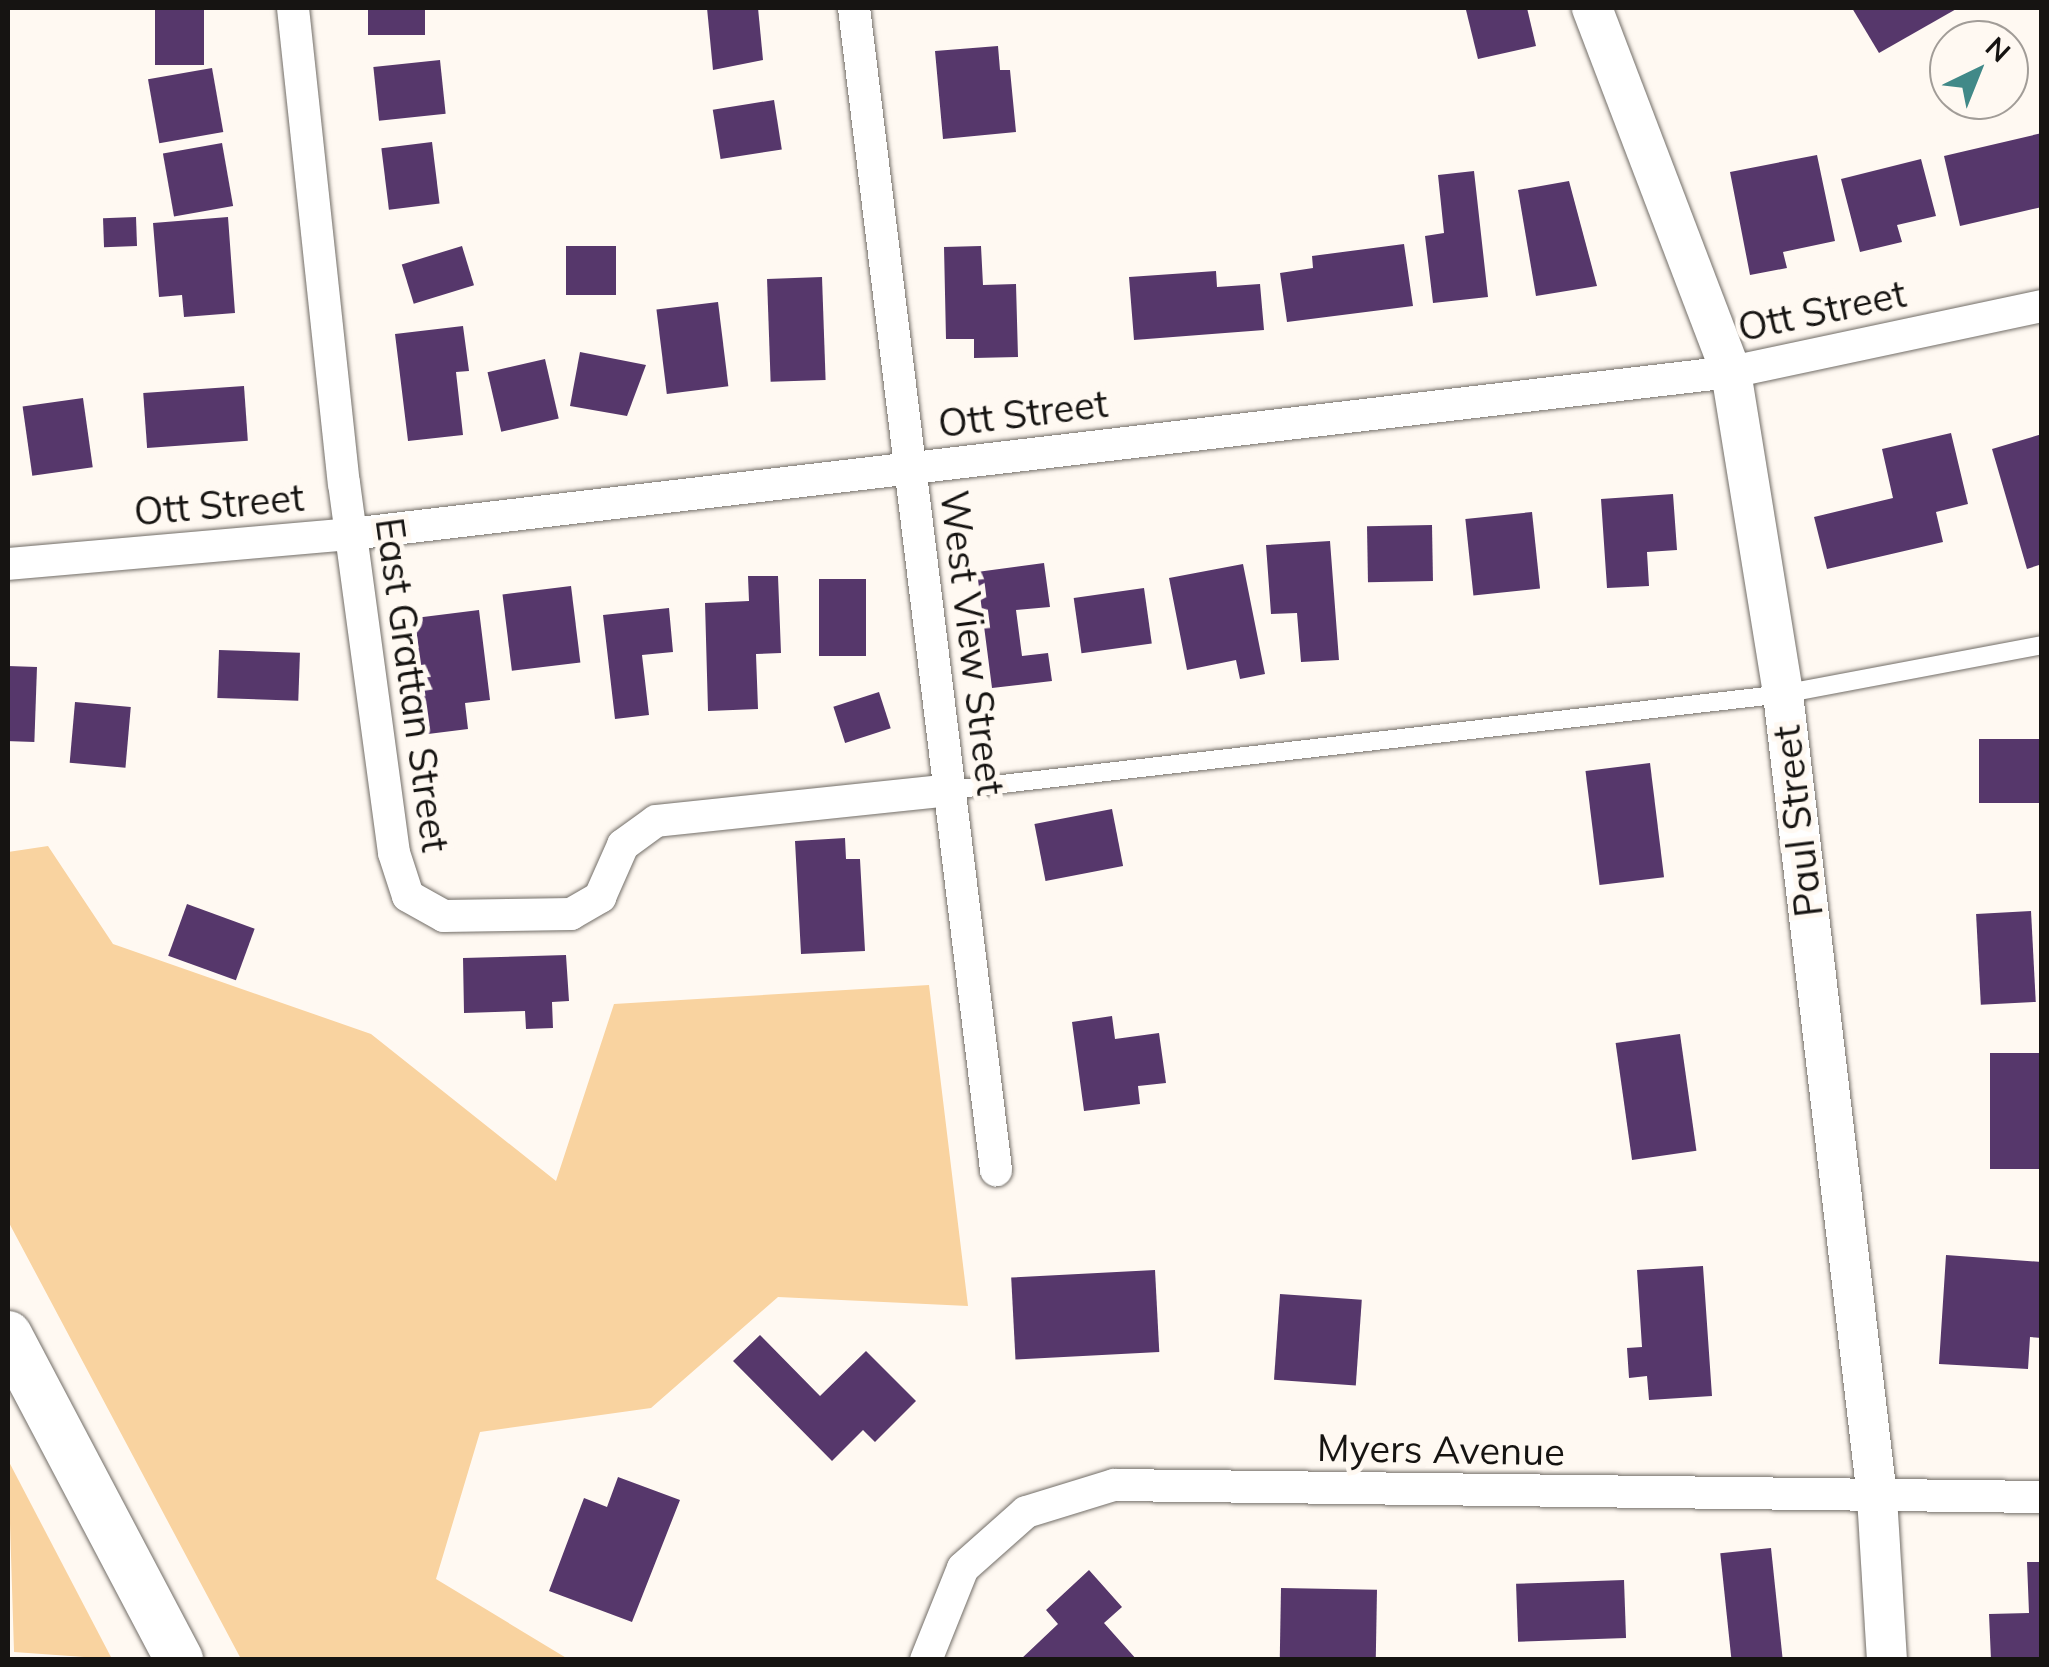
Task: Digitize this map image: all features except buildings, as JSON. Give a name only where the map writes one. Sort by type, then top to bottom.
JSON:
[{"type":"main road","points":[[8,1335],[178,1660]]},
{"type":"street","name":"East Grattan Street","points":[[293,8],[351,534],[398,873],[408,896],[432,914],[579,912],[604,890],[629,838],[656,821],[950,790]]},
{"type":"street","name":"West View Street","points":[[854,8],[996,1170]]},
{"type":"street","name":"Paul Street","points":[[1592,8],[1731,372],[1784,694],[1877,1497],[1887,1660]]},
{"type":"street","name":"Ott Street","points":[[8,564],[351,534],[1731,372],[2042,306]]},
{"type":"street","name":"Myers Avenue","points":[[926,1660],[963,1568],[1026,1512],[1114,1485],[2042,1497]]},
{"type":"lane","points":[[950,790],[1784,694],[2042,645]]},
{"type":"shaded area","points":[[48,846],[113,944],[371,1034],[556,1181],[614,1004],[929,985],[968,1306],[778,1297],[651,1408],[480,1432],[436,1579],[568,1659],[241,1659],[8,1221],[8,852]]},
{"type":"shaded area","points":[[8,1460],[112,1659],[14,1652]]}]
